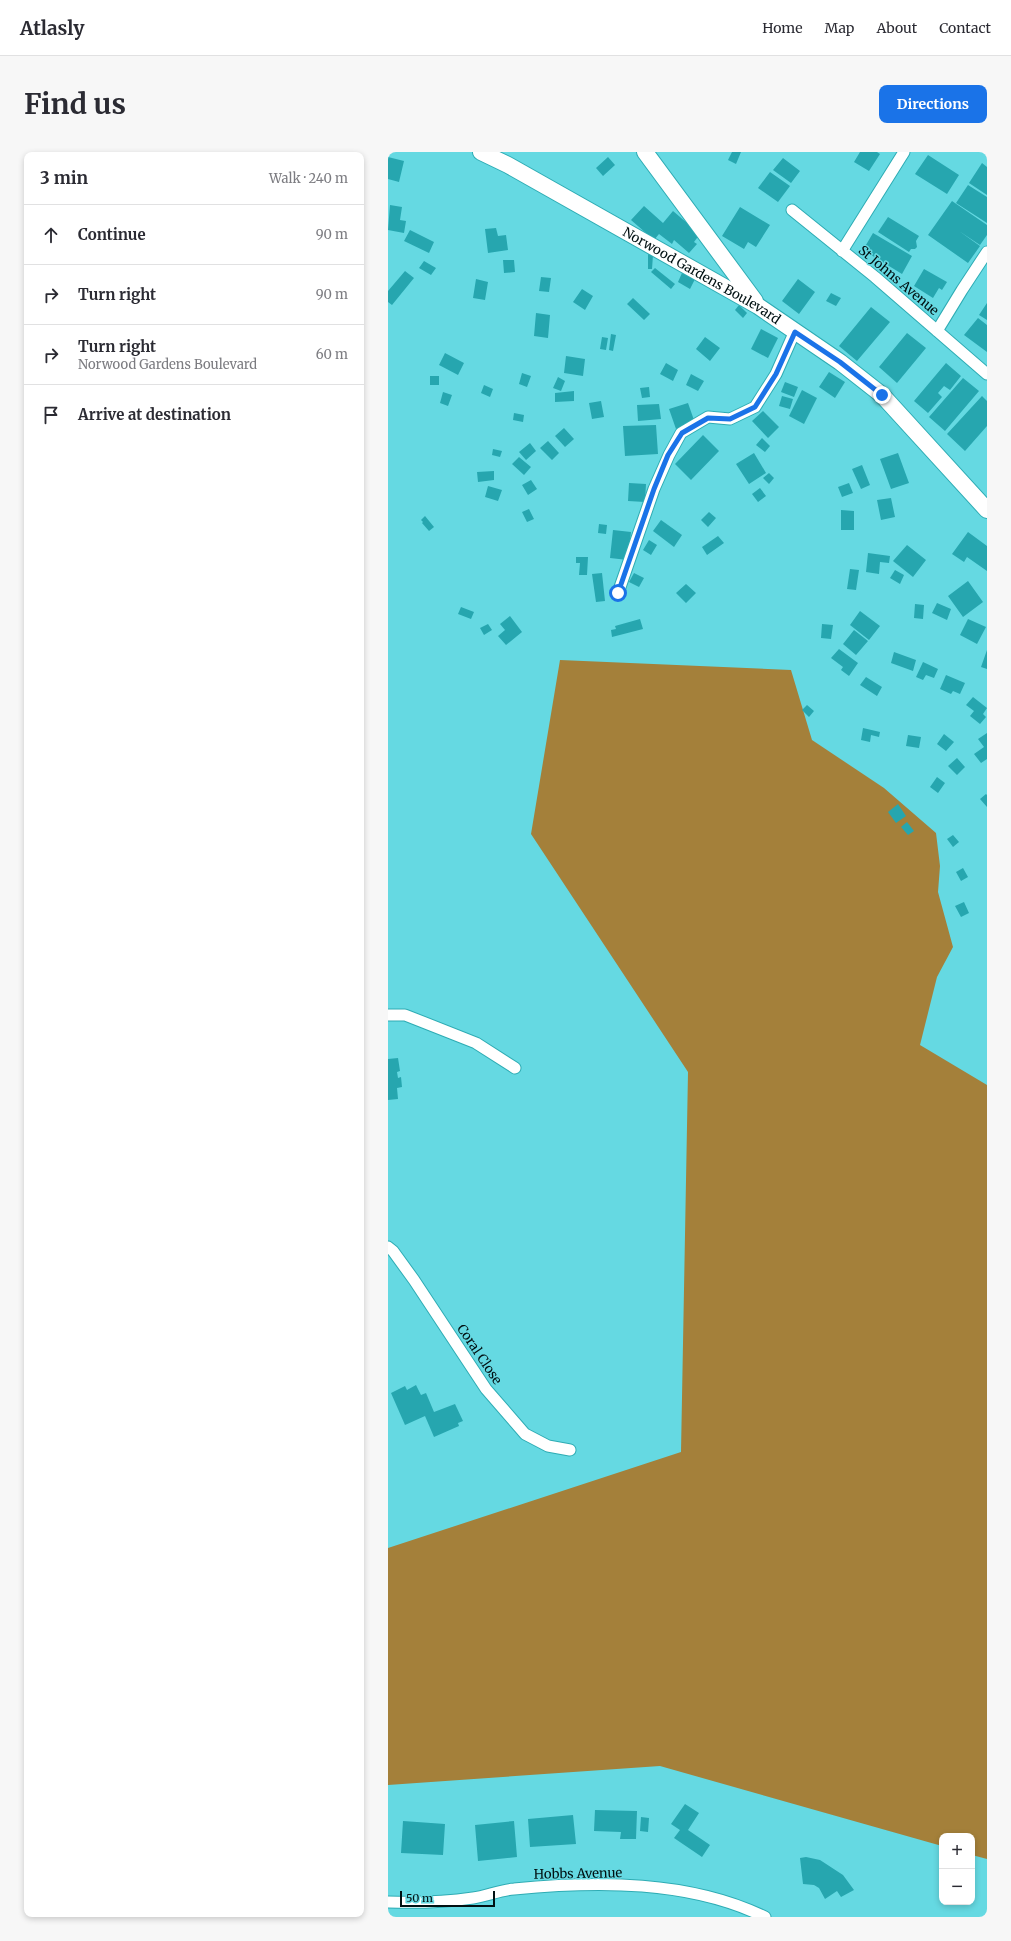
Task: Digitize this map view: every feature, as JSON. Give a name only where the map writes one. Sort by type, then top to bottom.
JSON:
[{"type":"street","name":"Norwood Gardens Boulevard","points":[[481,152],[508,164],[758,306],[840,362],[882,395],[987,510]]},
{"type":"street","points":[[645,152],[758,306]]},
{"type":"street","points":[[842,250],[904,152]]},
{"type":"street","name":"St Johns Avenue","points":[[792,210],[842,250],[987,374]]},
{"type":"street","points":[[937,331],[987,252]]},
{"type":"street","points":[[618,593],[654,489],[668,455],[682,433],[708,418],[730,419],[755,407],[776,374],[795,332]]},
{"type":"street","points":[[388,1016],[405,1015],[476,1043],[515,1068]]},
{"type":"street","name":"Coral Close","points":[[388,1247],[393,1251],[414,1280],[486,1389],[525,1434],[548,1446],[570,1450]]},
{"type":"street","name":"Hobbs Avenue","points":[[388,1902],[420,1903],[474,1898],[513,1889],[586,1885],[663,1887],[741,1905],[764,1917]]},
{"type":"shaded area","points":[[560,660],[791,670],[812,740],[884,788],[936,833],[940,866],[938,892],[953,947],[937,977],[920,1045],[987,1085],[987,1859],[975,1856],[975,1833],[939,1833],[939,1845],[660,1766],[388,1785],[388,1548],[681,1452],[688,1072],[531,834]]},
{"type":"building","points":[[732,152],[741,152],[736,164],[728,160]]},
{"type":"building","points":[[860,152],[877,152],[880,154],[869,171],[854,162]]},
{"type":"building","points":[[928,155],[959,175],[947,194],[915,174]]},
{"type":"building","points":[[388,157],[404,161],[399,182],[388,179]]},
{"type":"building","points":[[608,157],[615,165],[603,176],[596,168]]},
{"type":"building","points":[[783,158],[800,171],[791,183],[773,170]]},
{"type":"building","points":[[982,163],[987,167],[987,195],[969,183]]},
{"type":"building","points":[[770,172],[790,186],[778,202],[758,188]]},
{"type":"building","points":[[968,185],[987,197],[987,223],[956,203]]},
{"type":"building","points":[[952,201],[987,225],[987,235],[980,245],[959,231],[980,246],[968,263],[928,235]]},
{"type":"building","points":[[390,205],[402,207],[400,220],[406,221],[404,233],[388,230]]},
{"type":"building","points":[[644,206],[663,223],[673,211],[700,234],[694,242],[697,244],[689,253],[674,240],[672,244],[659,234],[654,240],[631,220]]},
{"type":"building","points":[[740,207],[770,225],[756,247],[748,242],[744,249],[722,236]]},
{"type":"building","points":[[888,217],[919,236],[916,241],[917,247],[915,249],[911,249],[909,252],[878,232]]},
{"type":"building","points":[[496,228],[498,236],[506,235],[508,250],[488,253],[485,229]]},
{"type":"building","points":[[410,230],[434,242],[429,253],[404,241]]},
{"type":"building","points":[[873,233],[912,256],[902,274],[863,250]]},
{"type":"building","points":[[648,254],[653,255],[652,269],[648,269]]},
{"type":"building","points":[[503,260],[514,260],[515,272],[504,273]]},
{"type":"building","points":[[424,261],[436,268],[431,275],[419,268]]},
{"type":"building","points":[[655,268],[675,284],[671,289],[651,272]]},
{"type":"building","points":[[924,269],[947,282],[942,290],[939,288],[933,298],[914,286]]},
{"type":"building","points":[[405,271],[414,278],[392,305],[388,302],[388,291]]},
{"type":"building","points":[[682,273],[695,279],[690,289],[678,282]]},
{"type":"building","points":[[541,277],[551,278],[549,292],[539,291]]},
{"type":"building","points":[[476,279],[488,282],[485,300],[473,298]]},
{"type":"building","points":[[798,279],[815,292],[799,314],[782,301]]},
{"type":"building","points":[[582,289],[593,296],[585,310],[573,302]]},
{"type":"building","points":[[831,293],[841,298],[836,306],[826,301]]},
{"type":"building","points":[[633,298],[650,314],[644,320],[627,304]]},
{"type":"building","points":[[987,303],[987,320],[979,315]]},
{"type":"building","points":[[739,305],[747,313],[743,318],[735,310]]},
{"type":"building","points":[[871,307],[890,322],[857,361],[839,346]]},
{"type":"building","points":[[536,313],[550,315],[548,338],[534,336]]},
{"type":"building","points":[[978,318],[987,325],[987,352],[964,335]]},
{"type":"building","points":[[761,329],[778,338],[768,358],[751,349]]},
{"type":"building","points":[[907,333],[926,348],[897,383],[879,367]]},
{"type":"building","points":[[611,334],[616,335],[613,351],[609,350]]},
{"type":"building","points":[[602,337],[608,338],[606,350],[600,349]]},
{"type":"building","points":[[705,337],[720,348],[710,361],[696,349]]},
{"type":"building","points":[[445,353],[464,363],[458,375],[439,365]]},
{"type":"building","points":[[566,356],[585,359],[583,376],[564,373]]},
{"type":"building","points":[[666,363],[678,370],[673,381],[660,374]]},
{"type":"building","points":[[946,363],[961,376],[950,390],[944,386],[938,393],[942,397],[928,413],[914,401]]},
{"type":"building","points":[[829,372],[845,382],[835,398],[819,387]]},
{"type":"building","points":[[522,373],[531,376],[527,387],[519,384]]},
{"type":"building","points":[[691,374],[704,381],[698,391],[686,385]]},
{"type":"building","points":[[430,376],[439,376],[439,385],[430,385]]},
{"type":"building","points":[[558,377],[565,381],[561,391],[553,388]]},
{"type":"building","points":[[963,378],[979,391],[945,431],[929,417]]},
{"type":"building","points":[[785,382],[798,387],[794,397],[781,392]]},
{"type":"building","points":[[484,385],[493,389],[490,397],[481,393]]},
{"type":"building","points":[[649,387],[650,397],[642,398],[640,388]]},
{"type":"building","points":[[802,390],[817,398],[804,424],[789,416]]},
{"type":"building","points":[[574,391],[574,401],[555,402],[555,393]]},
{"type":"building","points":[[443,392],[452,395],[448,406],[440,403]]},
{"type":"building","points":[[782,396],[793,399],[790,409],[779,406]]},
{"type":"building","points":[[982,396],[987,401],[987,426],[965,451],[947,434]]},
{"type":"building","points":[[601,401],[604,417],[592,419],[589,403]]},
{"type":"building","points":[[688,403],[695,423],[676,429],[669,409]]},
{"type":"building","points":[[659,404],[661,419],[638,421],[637,405]]},
{"type":"building","points":[[763,411],[779,427],[768,438],[752,421]]},
{"type":"building","points":[[514,413],[524,415],[523,422],[513,420]]},
{"type":"building","points":[[656,425],[658,454],[625,456],[623,426]]},
{"type":"building","points":[[564,428],[574,439],[565,447],[555,436]]},
{"type":"building","points":[[703,435],[719,451],[691,480],[675,464]]},
{"type":"building","points":[[762,438],[770,446],[765,452],[756,445]]},
{"type":"building","points":[[548,441],[559,453],[552,460],[540,448]]},
{"type":"building","points":[[530,443],[536,451],[526,460],[519,452]]},
{"type":"building","points":[[493,449],[502,451],[500,457],[492,455]]},
{"type":"building","points":[[754,453],[766,473],[749,484],[736,464]]},
{"type":"building","points":[[898,453],[909,483],[891,489],[880,459]]},
{"type":"building","points":[[519,457],[531,467],[524,475],[512,464]]},
{"type":"building","points":[[862,465],[870,485],[861,489],[852,469]]},
{"type":"building","points":[[494,471],[494,480],[478,482],[477,472]]},
{"type":"building","points":[[769,473],[774,478],[769,484],[763,478]]},
{"type":"building","points":[[531,480],[537,489],[528,495],[522,485]]},
{"type":"building","points":[[629,483],[646,484],[645,502],[628,501]]},
{"type":"building","points":[[849,483],[853,493],[842,497],[838,487]]},
{"type":"building","points":[[488,486],[502,490],[498,501],[485,497]]},
{"type":"building","points":[[760,488],[766,496],[758,502],[752,494]]},
{"type":"building","points":[[891,498],[895,517],[881,520],[877,500]]},
{"type":"building","points":[[529,509],[534,519],[527,522],[522,512]]},
{"type":"building","points":[[841,510],[854,511],[854,530],[841,530]]},
{"type":"building","points":[[709,512],[716,518],[708,527],[701,520]]},
{"type":"building","points":[[425,516],[434,527],[429,531],[421,520]]},
{"type":"building","points":[[661,520],[682,535],[674,547],[653,531]]},
{"type":"building","points":[[599,524],[607,525],[606,534],[598,533]]},
{"type":"building","points":[[613,530],[631,532],[628,560],[610,558]]},
{"type":"building","points":[[968,532],[987,546],[987,571],[967,557],[964,562],[952,554]]},
{"type":"building","points":[[718,536],[724,543],[707,555],[702,547]]},
{"type":"building","points":[[649,540],[657,545],[651,555],[643,550]]},
{"type":"building","points":[[907,545],[926,560],[913,577],[893,561]]},
{"type":"building","points":[[868,553],[890,556],[889,563],[880,562],[879,574],[866,572]]},
{"type":"building","points":[[576,557],[588,557],[587,575],[579,575],[580,563],[576,563]]},
{"type":"building","points":[[850,569],[859,570],[856,590],[847,589]]},
{"type":"building","points":[[895,570],[904,575],[900,584],[890,578]]},
{"type":"building","points":[[602,573],[605,601],[596,602],[592,574]]},
{"type":"building","points":[[634,573],[644,578],[639,587],[629,582]]},
{"type":"building","points":[[968,581],[983,602],[963,617],[948,596]]},
{"type":"building","points":[[686,584],[696,593],[686,603],[676,593]]},
{"type":"building","points":[[937,603],[951,609],[947,620],[932,613]]},
{"type":"building","points":[[915,604],[924,605],[923,619],[914,618]]},
{"type":"building","points":[[461,607],[474,612],[471,619],[458,614]]},
{"type":"building","points":[[860,611],[880,626],[869,640],[850,625]]},
{"type":"building","points":[[510,616],[522,632],[506,645],[498,636],[505,630],[500,624]]},
{"type":"building","points":[[640,619],[643,629],[612,637],[611,630],[616,629],[615,626]]},
{"type":"building","points":[[968,619],[986,627],[977,644],[960,635]]},
{"type":"building","points":[[488,624],[492,630],[484,635],[480,628]]},
{"type":"building","points":[[822,624],[833,625],[831,639],[821,638]]},
{"type":"building","points":[[854,630],[868,641],[856,655],[843,644]]},
{"type":"building","points":[[839,649],[858,663],[849,676],[841,670],[843,667],[831,658]]},
{"type":"building","points":[[987,650],[987,669],[981,667]]},
{"type":"building","points":[[894,652],[916,660],[913,671],[891,663]]},
{"type":"building","points":[[923,662],[938,669],[934,678],[926,675],[923,680],[916,677]]},
{"type":"building","points":[[946,675],[965,683],[960,694],[953,691],[951,694],[940,689]]},
{"type":"building","points":[[866,677],[882,687],[877,696],[860,685]]},
{"type":"building","points":[[973,697],[987,708],[983,714],[986,717],[980,724],[970,716],[974,711],[966,705]]},
{"type":"building","points":[[807,705],[814,711],[809,717],[802,710]]},
{"type":"building","points":[[863,728],[880,732],[879,737],[871,735],[870,742],[861,740]]},
{"type":"building","points":[[987,733],[987,759],[981,763],[974,754],[984,747],[978,739]]},
{"type":"building","points":[[944,734],[954,742],[946,751],[937,744]]},
{"type":"building","points":[[908,735],[921,737],[919,748],[906,746]]},
{"type":"building","points":[[957,758],[965,767],[957,775],[948,766]]},
{"type":"building","points":[[937,777],[945,783],[938,793],[930,787]]},
{"type":"building","points":[[986,794],[987,795],[987,807],[980,799]]},
{"type":"building","points":[[898,804],[906,816],[896,823],[888,812]]},
{"type":"building","points":[[907,822],[914,831],[908,835],[901,827]]},
{"type":"building","points":[[953,835],[959,842],[953,847],[947,839]]},
{"type":"building","points":[[963,868],[968,877],[961,881],[956,872]]},
{"type":"building","points":[[964,902],[969,913],[961,917],[955,906]]},
{"type":"building","points":[[398,1058],[400,1071],[397,1072],[398,1078],[401,1077],[402,1087],[397,1088],[398,1099],[388,1100],[388,1059]]},
{"type":"building","points":[[416,1385],[421,1395],[426,1393],[434,1412],[455,1404],[463,1421],[458,1423],[459,1426],[434,1437],[425,1416],[405,1425],[391,1393],[405,1386],[407,1390]]},
{"type":"building","points":[[685,1804],[699,1813],[688,1830],[710,1845],[702,1857],[674,1838],[680,1830],[671,1824]]},
{"type":"building","points":[[595,1810],[637,1811],[636,1839],[620,1839],[621,1832],[594,1831]]},
{"type":"building","points":[[573,1815],[576,1844],[530,1847],[528,1819]]},
{"type":"building","points":[[641,1817],[649,1818],[648,1832],[640,1831]]},
{"type":"building","points":[[403,1821],[445,1824],[443,1855],[401,1853]]},
{"type":"building","points":[[514,1821],[517,1857],[478,1861],[475,1825]]},
{"type":"building","points":[[806,1857],[820,1860],[843,1875],[854,1890],[841,1897],[837,1891],[825,1899],[819,1888],[814,1885],[803,1884],[800,1858]]},
{"type":"route","points":[[618,593],[654,489],[668,455],[682,433],[708,418],[730,419],[755,407],[776,374],[795,332],[840,362],[882,395]]}]
